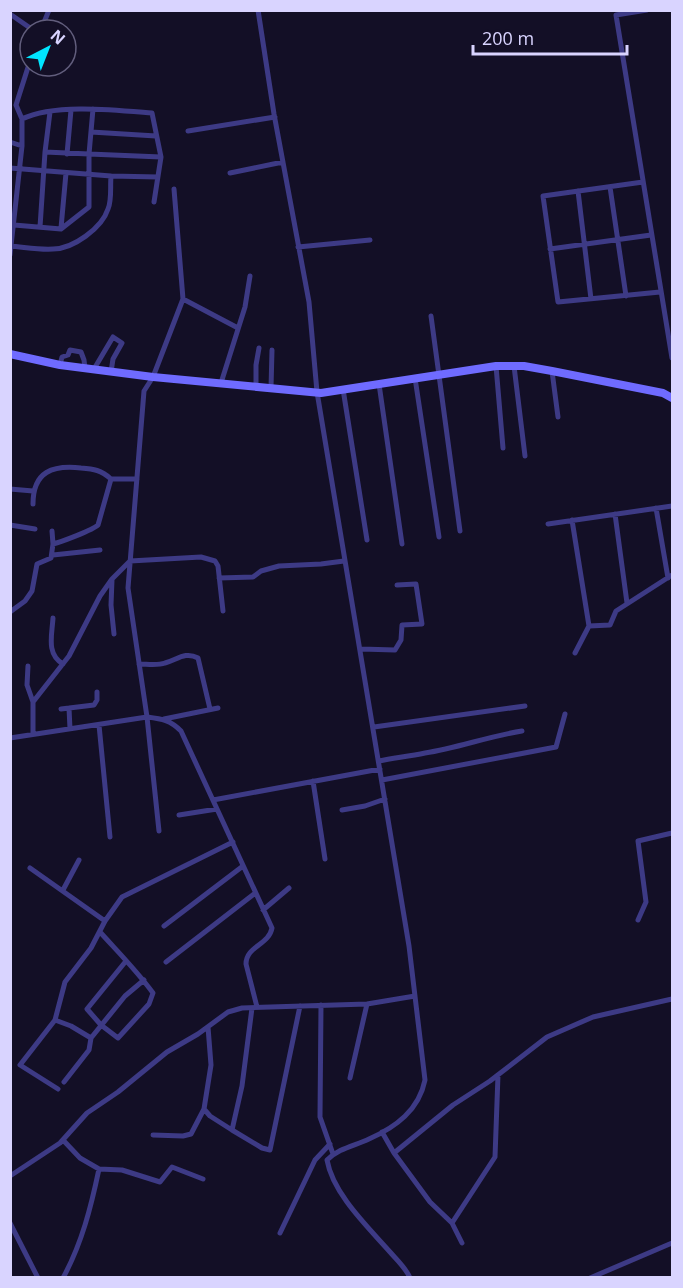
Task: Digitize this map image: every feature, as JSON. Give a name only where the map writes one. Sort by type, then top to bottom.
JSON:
[{"type":"street","points":[[258,10],[309,302],[317,392],[374,727],[415,996],[425,1080],[423,1092],[409,1113],[382,1132],[333,1154],[327,1160],[335,1185],[410,1278]]},
{"type":"street","points":[[646,10],[616,15],[672,358]]},
{"type":"street","points":[[10,255],[22,146],[22,119],[16,105],[25,78]]},
{"type":"street","points":[[22,119],[31,114],[71,110],[93,109],[152,113],[161,157],[154,202]]},
{"type":"street","points":[[14,225],[61,229],[89,207],[89,154],[93,109]]},
{"type":"street","points":[[68,154],[71,110]]},
{"type":"street","points":[[40,227],[50,112]]},
{"type":"street","points":[[188,131],[275,117]]},
{"type":"street","points":[[91,132],[156,136]]},
{"type":"street","points":[[10,142],[22,146]]},
{"type":"street","points":[[45,152],[161,157]]},
{"type":"street","points":[[230,173],[283,162]]},
{"type":"street","points":[[10,168],[44,172],[158,177]]},
{"type":"street","points":[[61,229],[66,173]]},
{"type":"street","points":[[11,246],[55,249],[66,247],[97,229],[109,207],[111,176]]},
{"type":"street","points":[[643,182],[543,196],[558,302],[660,292]]},
{"type":"street","points":[[610,187],[626,296]]},
{"type":"street","points":[[159,831],[147,717],[128,588],[144,392],[153,377],[183,299],[174,189]]},
{"type":"street","points":[[578,191],[591,299]]},
{"type":"street","points":[[550,249],[651,235]]},
{"type":"street","points":[[298,247],[370,240]]},
{"type":"street","points":[[221,383],[245,308],[250,276]]},
{"type":"street","points":[[183,299],[238,328]]},
{"type":"street","points":[[431,316],[460,531]]},
{"type":"street","points":[[94,369],[113,337],[122,343],[113,359],[111,372]]},
{"type":"street","points":[[256,387],[259,348]]},
{"type":"street","points":[[60,365],[62,357],[68,355],[70,350],[76,350],[81,352],[84,368]]},
{"type":"street","points":[[271,388],[272,350]]},
{"type":"street","points":[[10,354],[60,365],[111,372],[317,392],[496,366],[514,366],[552,370],[663,393],[672,398]]},
{"type":"street","points":[[496,366],[503,448]]},
{"type":"street","points":[[514,366],[525,456]]},
{"type":"street","points":[[552,370],[558,417]]},
{"type":"street","points":[[415,378],[439,537]]},
{"type":"street","points":[[379,384],[402,544]]},
{"type":"street","points":[[343,389],[367,540]]},
{"type":"street","points":[[33,504],[33,490],[41,478],[56,467],[92,468],[111,479],[137,479]]},
{"type":"street","points":[[53,544],[63,542],[98,525],[111,479]]},
{"type":"street","points":[[10,489],[33,490]]},
{"type":"street","points":[[548,524],[672,506]]},
{"type":"street","points":[[589,626],[609,625],[615,613],[627,603],[670,576],[656,508]]},
{"type":"street","points":[[615,514],[627,603]]},
{"type":"street","points":[[572,520],[589,626],[575,653]]},
{"type":"street","points":[[10,525],[35,530]]},
{"type":"street","points":[[10,612],[25,601],[32,591],[37,564],[48,560],[52,555],[52,531]]},
{"type":"street","points":[[52,555],[100,550]]},
{"type":"street","points":[[33,702],[78,641],[100,596],[112,579],[130,561],[208,558],[215,561],[218,566],[223,611]]},
{"type":"street","points":[[219,578],[253,577],[261,571],[279,566],[344,561]]},
{"type":"street","points":[[112,579],[111,604],[114,634]]},
{"type":"street","points":[[361,649],[395,650],[401,640],[402,625],[422,624],[416,584],[397,585]]},
{"type":"street","points":[[53,618],[52,651],[56,659],[63,664]]},
{"type":"street","points":[[139,664],[165,663],[188,655],[198,658],[210,709]]},
{"type":"street","points":[[28,666],[27,685],[33,702],[33,734]]},
{"type":"street","points":[[62,709],[94,705],[97,692]]},
{"type":"street","points":[[374,727],[525,706]]},
{"type":"street","points":[[69,708],[70,729]]},
{"type":"street","points":[[164,719],[219,708]]},
{"type":"street","points":[[382,780],[556,747],[565,714]]},
{"type":"street","points":[[10,738],[147,717],[164,719],[173,723],[180,731],[272,928],[267,939],[249,952],[246,958],[255,1008],[232,1130]]},
{"type":"street","points":[[99,724],[110,837]]},
{"type":"street","points":[[379,761],[427,753],[522,731]]},
{"type":"street","points":[[213,800],[380,769]]},
{"type":"street","points":[[314,781],[325,859]]},
{"type":"street","points":[[342,810],[385,800]]},
{"type":"street","points":[[179,815],[218,809]]},
{"type":"street","points":[[638,920],[646,902],[638,841],[672,833]]},
{"type":"street","points":[[58,1089],[20,1065],[55,1020],[65,982],[91,948],[105,921],[122,897],[233,842]]},
{"type":"street","points":[[63,890],[79,860]]},
{"type":"street","points":[[164,926],[243,866]]},
{"type":"street","points":[[30,868],[105,921]]},
{"type":"street","points":[[263,910],[289,888]]},
{"type":"street","points":[[166,962],[255,894]]},
{"type":"street","points":[[100,932],[144,980],[153,993],[149,1004],[118,1038],[101,1026],[87,1010],[126,961]]},
{"type":"street","points":[[64,1082],[89,1050],[91,1038],[125,996],[144,980]]},
{"type":"street","points":[[10,1176],[42,1157],[63,1140],[87,1113],[118,1092],[167,1052],[228,1012],[255,1008],[367,1004],[415,996]]},
{"type":"street","points":[[394,1153],[453,1105],[498,1075],[547,1037],[594,1017],[672,999]]},
{"type":"street","points":[[350,1078],[367,1004]]},
{"type":"street","points":[[321,1005],[320,1117],[333,1154]]},
{"type":"street","points":[[204,1109],[210,1116],[232,1130],[262,1148],[270,1150],[300,1006]]},
{"type":"street","points":[[55,1020],[91,1038]]},
{"type":"street","points":[[153,1135],[191,1134],[204,1109],[211,1065],[208,1027]]},
{"type":"street","points":[[452,1223],[495,1157],[498,1075]]},
{"type":"street","points":[[382,1132],[394,1153],[430,1202],[452,1223],[462,1243]]},
{"type":"street","points":[[63,1140],[80,1158],[99,1169],[122,1170],[160,1182],[172,1167],[203,1179]]},
{"type":"street","points":[[280,1233],[315,1160],[330,1143]]},
{"type":"street","points":[[63,1278],[75,1256],[88,1218],[99,1169]]},
{"type":"street","points":[[10,1223],[38,1278]]},
{"type":"street","points":[[590,1278],[672,1243]]},
{"type":"street","points":[[612,1269],[614,1278]]}]
